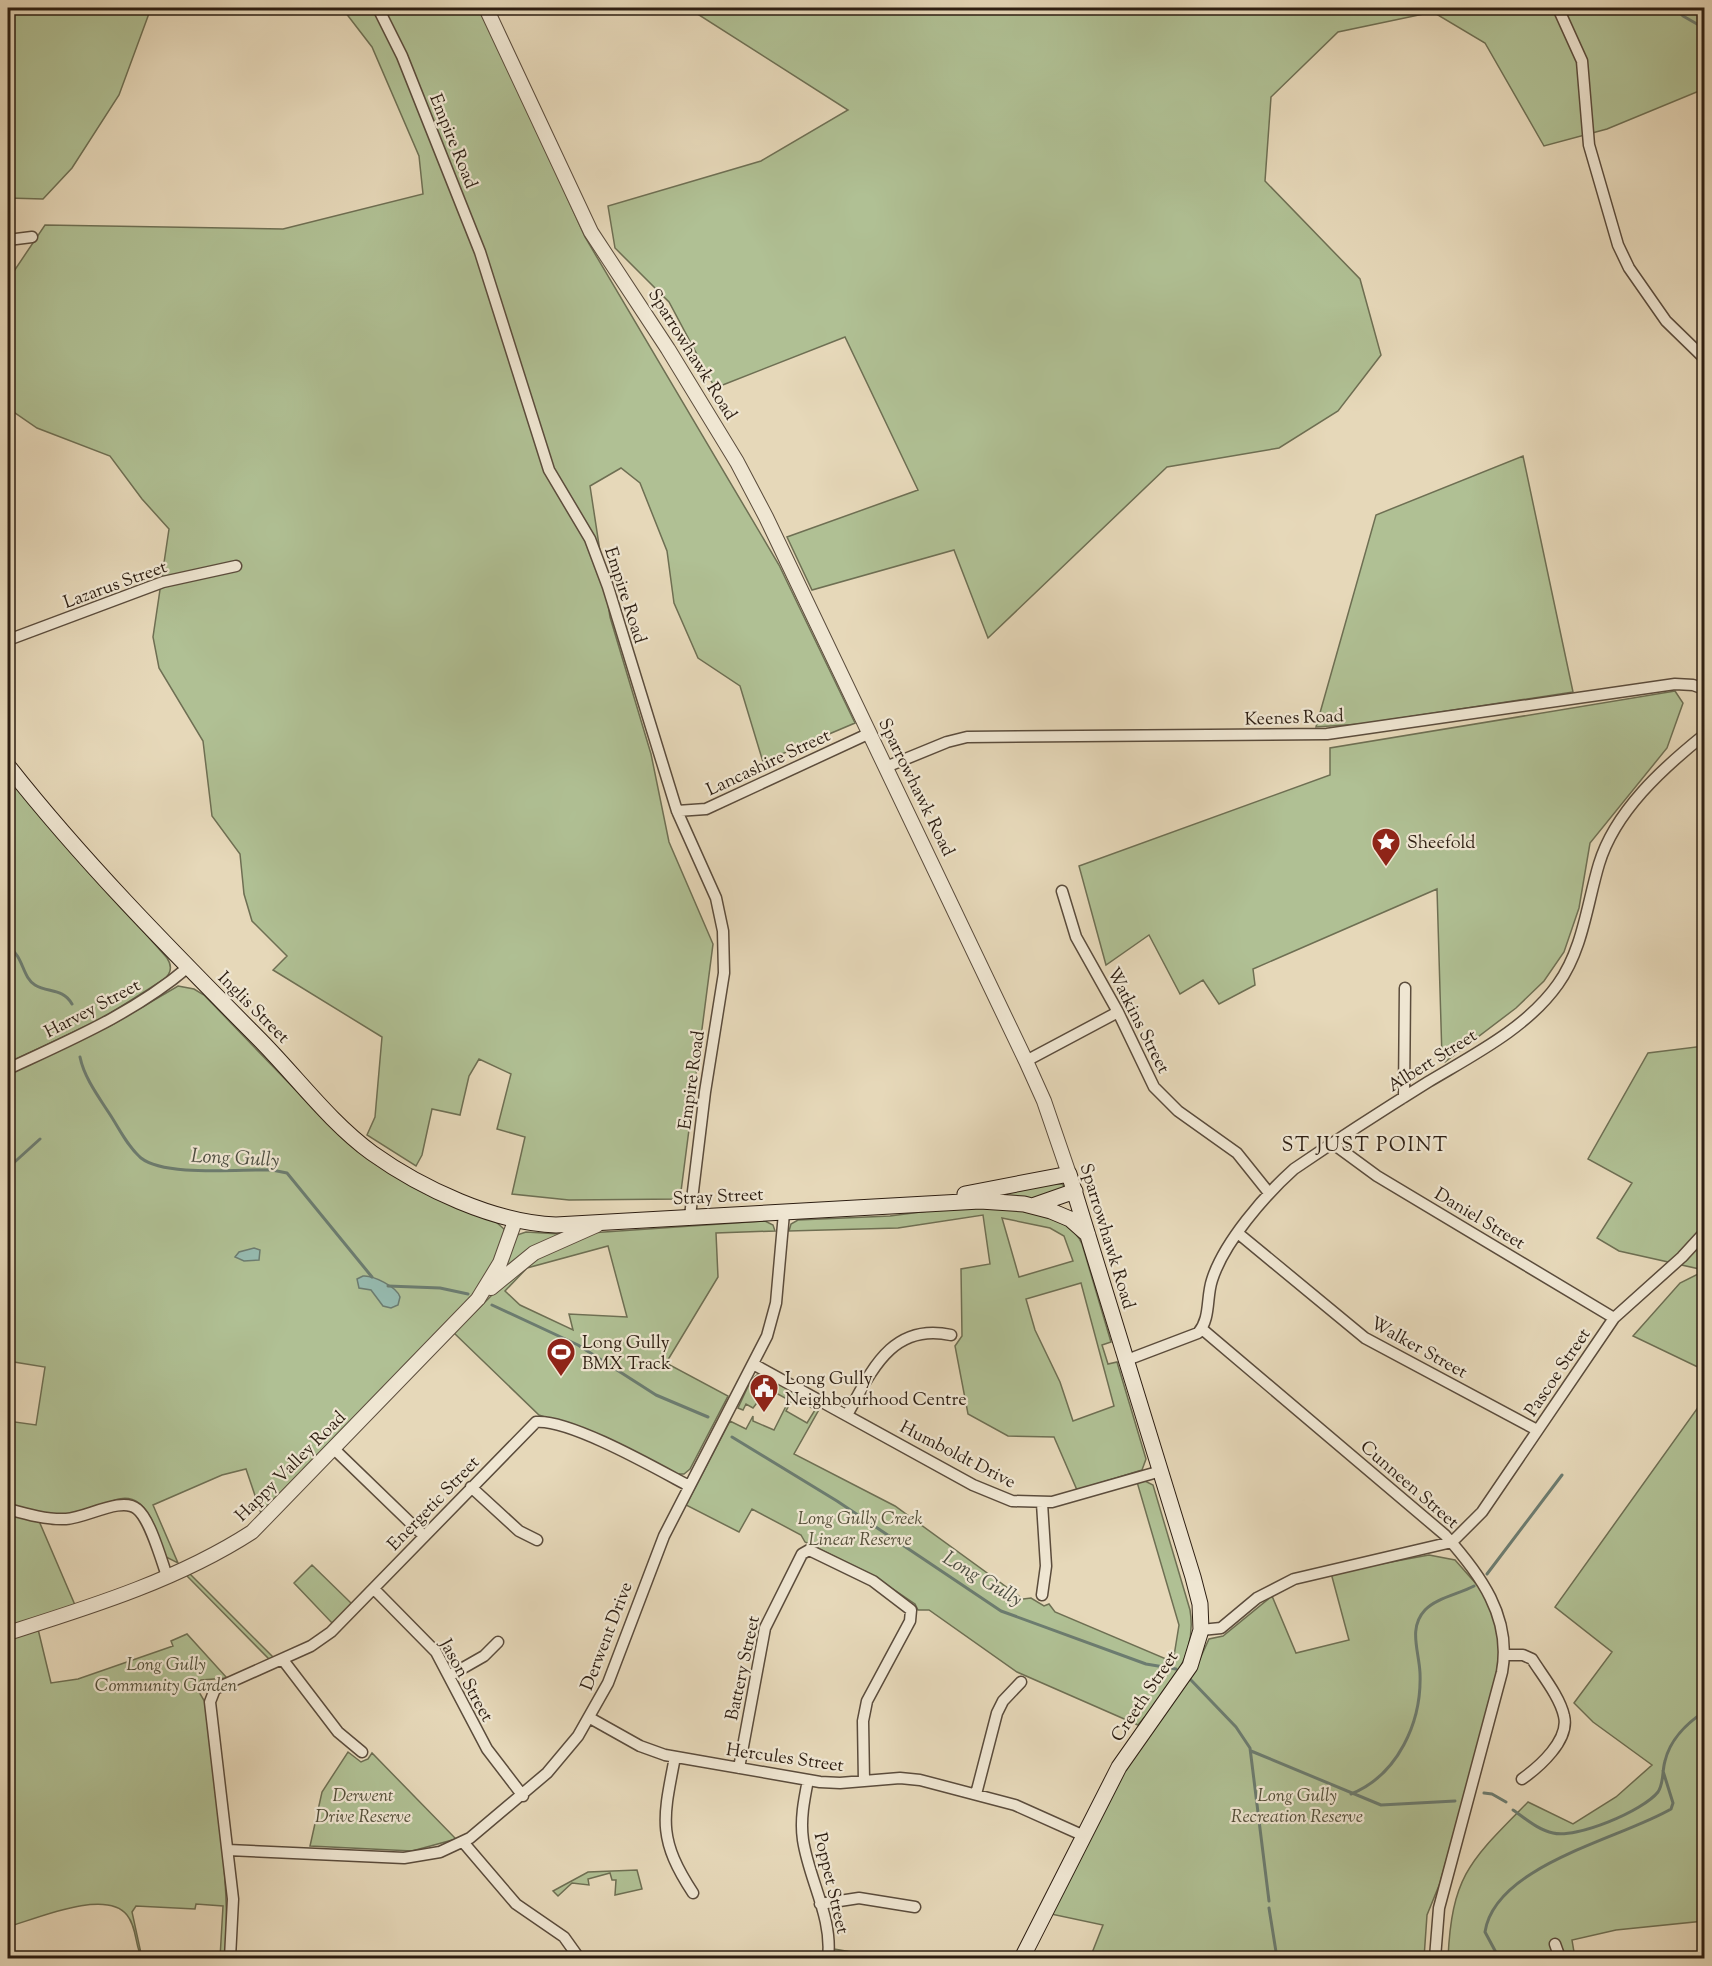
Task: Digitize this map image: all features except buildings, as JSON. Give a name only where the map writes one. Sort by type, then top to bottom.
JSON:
[{"type":"main road","name":"Inglis Street","points":[[8,766],[187,968],[333,1118],[371,1152],[438,1189],[515,1221]]},
{"type":"main road","name":"Stray Street","points":[[924,1203],[1069,1174]]},
{"type":"main road","name":"Sparrowhawk Road","points":[[1069,1174],[1197,1594],[1201,1630]]},
{"type":"main road","points":[[1033,1206],[1075,1191]]},
{"type":"main road","name":"Stray Street","points":[[515,1221],[549,1224],[601,1223],[690,1216],[980,1201],[1033,1206],[1065,1216],[1088,1234]]},
{"type":"main road","name":"Creeth Street","points":[[1022,1959],[1082,1835],[1119,1767],[1190,1666],[1201,1630]]},
{"type":"street","name":"Empire Road","points":[[378,8],[402,56],[480,252],[549,470],[594,548],[677,811],[716,898],[723,931],[723,973],[705,1092],[690,1216]]},
{"type":"street","name":"Sparrowhawk Road","points":[[486,8],[591,232],[647,315],[737,462],[870,733],[1026,1061],[1044,1101],[1069,1174]]},
{"type":"street","points":[[1558,8],[1582,61],[1589,145],[1618,245],[1629,268],[1666,321],[1704,358]]},
{"type":"street","points":[[8,240],[32,237]]},
{"type":"street","name":"Lazarus Street","points":[[8,640],[163,582],[236,566]]},
{"type":"street","name":"Keenes Road","points":[[886,767],[947,742],[967,737],[1327,734],[1676,684],[1693,685],[1704,689]]},
{"type":"street","name":"Lancashire Street","points":[[677,811],[706,809],[870,733]]},
{"type":"street","name":"Albert Street","points":[[1202,1329],[1212,1280],[1239,1234],[1269,1192],[1294,1169],[1332,1143],[1501,1036],[1550,995],[1573,958],[1599,865],[1611,835],[1647,787],[1704,735]]},
{"type":"street","name":"Watkins Street","points":[[1062,891],[1076,938],[1118,1012],[1148,1077],[1160,1094],[1178,1111],[1237,1153],[1269,1192]]},
{"type":"street","name":"Harvey Street","points":[[8,1069],[100,1026],[159,990],[187,968]]},
{"type":"street","points":[[1404,1097],[1406,988]]},
{"type":"street","points":[[1026,1061],[1118,1012]]},
{"type":"street","name":"Daniel Street","points":[[1332,1143],[1377,1176],[1614,1318]]},
{"type":"street","name":"Derwent Drive","points":[[228,1850],[404,1858],[440,1852],[463,1842],[523,1796],[564,1754],[590,1718],[614,1670],[656,1552],[771,1325],[776,1303],[784,1212]]},
{"type":"street","name":"Happy Valley Road","points":[[8,1633],[111,1599],[226,1548],[252,1532],[478,1299],[500,1263],[515,1221]]},
{"type":"street","points":[[478,1299],[534,1253],[601,1223]]},
{"type":"street","name":"Pascoe Street","points":[[1452,1542],[1482,1512],[1614,1318],[1682,1257],[1704,1233]]},
{"type":"street","name":"Walker Street","points":[[1239,1234],[1365,1338],[1537,1430]]},
{"type":"street","points":[[1127,1360],[1187,1340],[1202,1329]]},
{"type":"street","name":"Cunneen Street","points":[[1202,1329],[1427,1517],[1452,1542],[1495,1605],[1503,1626],[1505,1655],[1494,1706],[1438,1908],[1435,1959]]},
{"type":"street","points":[[847,1415],[875,1366],[896,1344],[923,1334],[951,1335]]},
{"type":"street","name":"Humboldt Drive","points":[[753,1364],[992,1494],[1023,1503],[1042,1503],[1161,1471]]},
{"type":"street","name":"Energetic Street","points":[[230,1959],[233,1906],[208,1690],[283,1660],[332,1632],[530,1426],[540,1422],[610,1445],[689,1486]]},
{"type":"street","points":[[334,1449],[424,1536]]},
{"type":"street","points":[[471,1487],[519,1531],[537,1540]]},
{"type":"street","points":[[1042,1503],[1046,1566],[1042,1595]]},
{"type":"street","points":[[8,1509],[57,1519],[87,1516],[123,1504],[134,1507],[141,1513],[167,1575]]},
{"type":"street","points":[[1201,1630],[1221,1628],[1257,1598],[1294,1579],[1452,1542]]},
{"type":"street","name":"Battery Street","points":[[739,1768],[765,1628],[802,1554],[809,1550],[873,1581],[908,1605],[911,1612],[865,1708],[864,1781]]},
{"type":"street","name":"Jason Street","points":[[374,1588],[426,1640],[449,1676],[487,1749],[523,1796]]},
{"type":"street","points":[[449,1676],[484,1656],[498,1642]]},
{"type":"street","points":[[1505,1655],[1523,1655],[1532,1659],[1564,1717],[1564,1730],[1557,1742],[1538,1767],[1522,1779]]},
{"type":"street","points":[[283,1660],[338,1731],[362,1752]]},
{"type":"street","points":[[976,1794],[997,1713],[1003,1701],[1021,1682]]},
{"type":"street","name":"Hercules Street","points":[[590,1718],[640,1746],[675,1757],[808,1780],[840,1783],[910,1778],[1022,1807],[1082,1835]]},
{"type":"street","points":[[675,1757],[665,1808],[666,1838],[675,1864],[693,1893]]},
{"type":"street","name":"Poppet Street","points":[[808,1780],[803,1816],[803,1841],[829,1935],[828,1959]]},
{"type":"street","points":[[463,1842],[516,1904],[564,1937],[579,1959]]},
{"type":"street","points":[[820,1904],[859,1898],[915,1907]]},
{"type":"street","points":[[1555,1944],[1560,1959]]},
{"type":"green space","points":[[8,8],[151,8],[119,95],[72,168],[43,199],[8,198]]},
{"type":"green space","points":[[342,8],[482,8],[585,237],[779,565],[855,723],[763,762],[740,686],[698,658],[674,603],[667,551],[640,483],[621,468],[590,486],[610,617],[651,754],[669,842],[713,944],[680,1199],[569,1200],[512,1194],[525,1137],[497,1129],[511,1074],[479,1059],[469,1076],[460,1115],[432,1109],[422,1155],[416,1166],[367,1135],[375,1117],[382,1037],[273,970],[287,956],[252,921],[244,894],[240,854],[212,816],[203,741],[159,668],[153,637],[169,529],[142,499],[110,456],[37,428],[8,408],[8,280],[45,225],[283,229],[423,194],[419,156],[372,47]]},
{"type":"green space","points":[[688,8],[1704,8],[1704,89],[1607,129],[1544,146],[1485,43],[1433,12],[1338,32],[1271,97],[1265,181],[1360,279],[1381,355],[1338,411],[1279,448],[1167,467],[988,638],[954,550],[812,590],[787,537],[918,490],[845,337],[715,388],[669,302],[615,248],[608,206],[761,161],[848,110]]},
{"type":"green space","points":[[1523,456],[1573,692],[1361,724],[1316,727],[1376,515]]},
{"type":"green space","points":[[1675,691],[1683,703],[1667,748],[1590,843],[1579,908],[1564,952],[1544,981],[1516,1008],[1445,1062],[1442,1058],[1437,889],[1253,969],[1255,985],[1219,1004],[1203,980],[1180,994],[1149,935],[1106,965],[1079,866],[1330,775],[1330,748]]},
{"type":"green space","points":[[8,778],[167,958],[170,967],[168,975],[163,980],[103,1018],[8,1063]]},
{"type":"green space","points":[[178,986],[194,989],[204,995],[341,1137],[358,1151],[395,1176],[496,1222],[504,1229],[504,1234],[495,1262],[473,1296],[262,1516],[246,1469],[222,1475],[153,1505],[178,1563],[166,1557],[148,1513],[132,1499],[119,1499],[76,1514],[56,1514],[8,1504],[8,1421],[36,1425],[45,1367],[8,1361],[8,1074],[110,1026]]},
{"type":"green space","points":[[1704,1046],[1704,1270],[1619,1251],[1597,1238],[1632,1183],[1588,1159],[1648,1053]]},
{"type":"green space","points":[[1044,1184],[1062,1184],[1065,1187],[1040,1200],[993,1195]]},
{"type":"green space","points":[[959,1207],[1009,1208],[1045,1215],[1061,1222],[1073,1231],[1082,1244],[1111,1342],[1102,1345],[1108,1364],[1117,1362],[1146,1459],[1142,1470],[1077,1490],[1054,1437],[1008,1436],[968,1414],[955,1346],[962,1336],[961,1269],[990,1264],[983,1215],[898,1228],[789,1231],[791,1224],[798,1220],[890,1216]],"holes":[[[1002,1218],[1050,1228],[1064,1236],[1073,1261],[1019,1277]],[[1081,1283],[1114,1406],[1073,1421],[1060,1382],[1035,1330],[1026,1299]]]},
{"type":"green space","points":[[765,1221],[773,1225],[775,1231],[716,1233],[718,1277],[666,1363],[728,1396],[690,1469],[684,1474],[676,1474],[609,1439],[539,1415],[454,1333],[521,1266],[590,1233]],"holes":[[[608,1246],[627,1317],[569,1314],[573,1330],[520,1305],[505,1291],[527,1268]]]},
{"type":"green space","points":[[526,1232],[560,1234],[505,1268],[517,1235]]},
{"type":"green space","points":[[1704,1271],[1704,1370],[1633,1336],[1680,1283]]},
{"type":"green space","name":"Long Gully Creek Linear Reserve","points":[[757,1375],[762,1375],[802,1396],[800,1401],[793,1398],[786,1411],[807,1423],[815,1410],[807,1405],[810,1401],[821,1406],[794,1454],[895,1506],[1023,1599],[1031,1598],[1044,1606],[1049,1604],[1055,1612],[1173,1662],[1179,1625],[1137,1482],[1145,1481],[1153,1485],[1190,1610],[1191,1627],[1185,1658],[1178,1672],[1138,1725],[1017,1672],[929,1610],[918,1610],[915,1604],[872,1575],[805,1542],[801,1535],[752,1509],[739,1532],[686,1505],[730,1421],[746,1429],[753,1416],[753,1421],[774,1430],[789,1400],[776,1393],[768,1397],[763,1395],[753,1408],[746,1404],[743,1410],[738,1408],[751,1380]]},
{"type":"green space","points":[[1704,1399],[1704,1921],[1616,1930],[1572,1940],[1575,1958],[1448,1958],[1454,1906],[1468,1870],[1492,1839],[1528,1802],[1573,1824],[1616,1797],[1652,1765],[1593,1722],[1574,1703],[1612,1652],[1555,1607]]},
{"type":"green space","points":[[8,1514],[39,1521],[75,1605],[8,1627]]},
{"type":"green space","name":"Long Gully Recreation Reserve","points":[[1429,1555],[1455,1560],[1486,1595],[1498,1627],[1499,1658],[1493,1692],[1440,1883],[1427,1915],[1424,1958],[1090,1958],[1103,1925],[1051,1914],[1110,1792],[1199,1661],[1209,1639],[1223,1636],[1272,1596],[1296,1653],[1349,1640],[1331,1573]]},
{"type":"green space","points":[[312,1565],[352,1604],[333,1624],[294,1583]]},
{"type":"green space","points":[[189,1573],[274,1658],[270,1660],[185,1574]]},
{"type":"green space","name":"Long Gully Community Garden","points":[[38,1629],[51,1683],[78,1679],[173,1646],[171,1641],[187,1634],[227,1678],[201,1680],[196,1687],[205,1702],[221,1830],[226,1894],[226,1958],[220,1958],[223,1906],[196,1904],[195,1909],[136,1906],[132,1912],[142,1958],[130,1920],[117,1907],[103,1904],[70,1908],[8,1927],[8,1639]]},
{"type":"green space","name":"Derwent Drive Reserve","points":[[348,1752],[361,1762],[368,1759],[372,1753],[456,1839],[412,1851],[310,1846],[322,1792]]},
{"type":"green space","points":[[637,1870],[642,1889],[615,1895],[616,1880],[612,1880],[610,1873],[588,1879],[589,1885],[572,1883],[558,1896],[553,1891],[588,1872]]},
{"type":"green space","points":[[834,1949],[887,1958],[833,1958]]},
{"type":"water","points":[[254,1248],[260,1250],[259,1260],[244,1261],[235,1257],[239,1252]]},
{"type":"water","points":[[363,1276],[378,1280],[394,1289],[400,1297],[398,1305],[391,1308],[383,1306],[371,1290],[359,1288],[357,1279]]},
{"type":"waterway","points":[[1675,8],[1683,16],[1704,28]]},
{"type":"waterway","name":"Long Gully","points":[[8,946],[35,985],[64,995],[72,1004]]},
{"type":"waterway","name":"Long Gully","points":[[80,1057],[96,1093],[127,1142],[141,1158],[152,1164],[185,1170],[272,1170],[287,1173],[372,1277]]},
{"type":"waterway","points":[[8,1168],[40,1139]]},
{"type":"waterway","name":"Long Gully","points":[[388,1286],[440,1288],[468,1294]]},
{"type":"waterway","name":"Long Gully","points":[[492,1305],[578,1345],[656,1395],[708,1417]]},
{"type":"waterway","name":"Long Gully","points":[[732,1437],[837,1501],[1001,1611],[1146,1664],[1176,1669]]},
{"type":"waterway","points":[[1487,1574],[1562,1475]]},
{"type":"waterway","points":[[1351,1794],[1382,1774],[1404,1745],[1411,1728],[1420,1691],[1416,1640],[1420,1617],[1435,1602],[1474,1586]]},
{"type":"waterway","name":"Long Gully","points":[[1190,1679],[1236,1727],[1250,1748],[1269,1901]]},
{"type":"waterway","points":[[1513,1810],[1542,1829],[1564,1834],[1592,1828],[1624,1815],[1658,1792],[1667,1753],[1675,1739],[1691,1721],[1704,1712]]},
{"type":"waterway","points":[[1251,1751],[1381,1805],[1455,1801]]},
{"type":"waterway","points":[[1499,1958],[1485,1932],[1494,1909],[1511,1889],[1535,1872],[1563,1857],[1671,1809],[1673,1803],[1663,1771]]},
{"type":"waterway","points":[[1484,1793],[1492,1794],[1506,1802]]},
{"type":"waterway","name":"Long Gully","points":[[1269,1908],[1277,1958]]},
{"type":"place","name":"Sheefold","points":[[1386,868]]},
{"type":"place","name":"Long Gully BMX Track","points":[[561,1378]]},
{"type":"place","name":"Long Gully Neighbourhood Centre","points":[[764,1414]]},
{"type":"district","name":"ST JUST POINT","points":[[1365,1144]]}]
